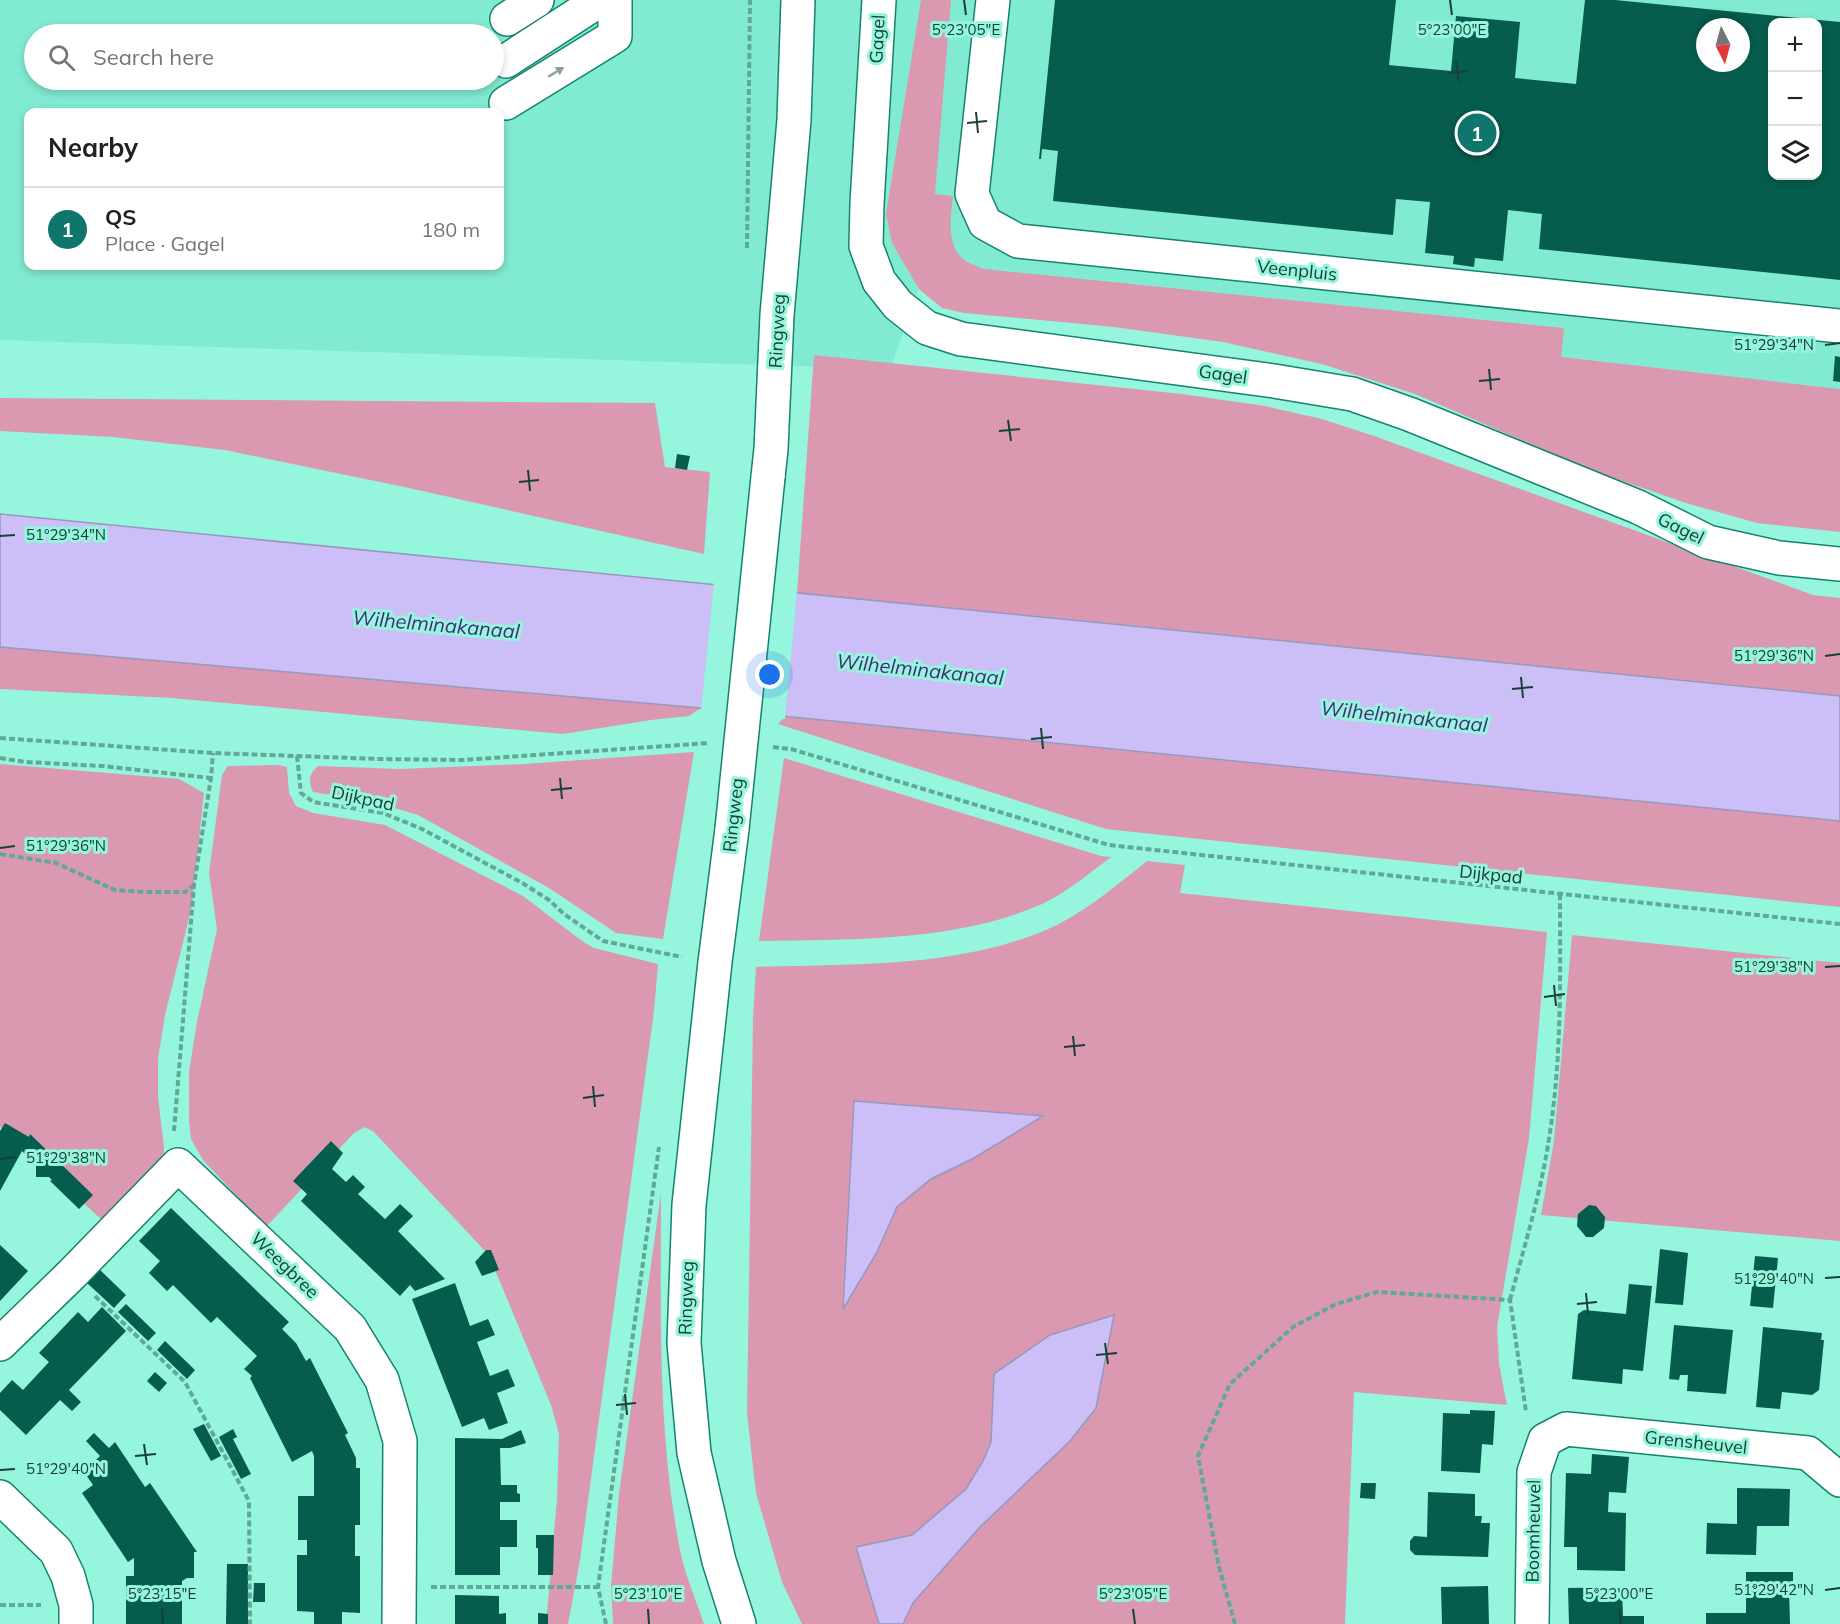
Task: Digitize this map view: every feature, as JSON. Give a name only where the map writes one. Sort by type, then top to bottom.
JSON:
[{"type":"street","points":[[507,19],[537,0]]},
{"type":"street","points":[[506,61],[600,0]]},
{"type":"street","points":[[506,103],[615,36],[615,0]]},
{"type":"street","name":"Ringweg","points":[[739,1624],[719,1561],[694,1453],[684,1343],[689,1205],[732,829],[771,449],[777,315],[794,120],[798,0]]},
{"type":"street","name":"Gagel","points":[[879,0],[866,246],[879,280],[898,305],[927,328],[961,339],[1352,394],[1409,414],[1638,507],[1707,542],[1779,558],[1840,564]]},
{"type":"street","name":"Veenpluis","points":[[993,0],[972,194],[985,223],[1018,241],[1840,326]]},
{"type":"street","points":[[0,1344],[178,1166]]},
{"type":"street","name":"Weegbree","points":[[178,1166],[350,1328],[382,1380],[400,1441],[399,1624]]},
{"type":"street","name":"Grensheuvel","points":[[1545,1440],[1566,1429],[1808,1453],[1840,1480]]},
{"type":"street","name":"Boomheuvel","points":[[1532,1624],[1534,1472],[1545,1440]]},
{"type":"street","points":[[0,1497],[56,1551],[68,1576],[76,1615]]},
{"type":"path","points":[[747,255],[750,0]]},
{"type":"path","name":"Dijkpad","points":[[0,738],[213,753],[297,756],[301,793],[313,802],[383,813],[422,829],[524,884],[603,941],[685,957]]},
{"type":"path","points":[[178,1166],[172,1152],[194,885],[213,753]]},
{"type":"path","points":[[0,758],[211,778]]},
{"type":"path","name":"Dijkpad","points":[[1139,848],[1840,924]]},
{"type":"path","points":[[0,854],[56,863],[115,890],[185,892],[194,885]]},
{"type":"path","points":[[1545,1440],[1527,1415],[1510,1300],[1535,1209],[1550,1131],[1560,1021],[1560,895]]},
{"type":"path","points":[[606,1624],[598,1587],[659,1146]]},
{"type":"path","points":[[72,1274],[185,1382],[249,1501],[250,1624]]},
{"type":"path","points":[[1235,1624],[1219,1566],[1198,1456],[1230,1384],[1293,1327],[1336,1304],[1377,1292],[1510,1300]]},
{"type":"path","points":[[399,1587],[598,1587]]},
{"type":"path","points":[[0,1605],[76,1615]]},
{"type":"shaded area","points":[[0,0],[1840,0],[1840,389],[919,289],[890,369],[0,340]]},
{"type":"shaded area","points":[[921,0],[951,0],[935,194],[953,196],[952,237],[957,252],[967,261],[984,269],[1564,328],[1561,357],[1840,389],[1840,532],[1757,523],[1686,503],[1591,470],[1415,394],[1322,364],[1223,342],[1114,327],[964,313],[942,308],[919,289],[892,243],[886,214]]},
{"type":"shaded area","points":[[814,355],[1182,394],[1265,406],[1322,419],[1374,436],[1813,595],[1840,598],[1840,696],[797,593]]},
{"type":"shaded area","points":[[0,398],[655,403],[665,467],[710,472],[704,554],[409,488],[225,450],[113,437],[0,431]]},
{"type":"shaded area","points":[[0,647],[701,708],[689,716],[563,734],[171,698],[0,689]]},
{"type":"shaded area","points":[[785,716],[1840,821],[1840,907],[1106,829],[778,724]]},
{"type":"shaded area","points":[[694,752],[663,939],[616,933],[549,888],[418,815],[375,802],[313,792],[310,784],[311,775],[318,766],[400,769],[524,764]]},
{"type":"shaded area","points":[[784,758],[1101,856],[1111,857],[1052,899],[998,920],[964,928],[896,937],[759,941]]},
{"type":"shaded area","points":[[0,764],[179,779],[204,793],[192,906],[165,1015],[158,1059],[158,1097],[164,1153],[158,1163],[101,1219],[0,1127]]},
{"type":"shaded area","points":[[279,765],[287,767],[289,793],[296,806],[313,813],[385,825],[523,896],[594,948],[658,964],[654,1011],[580,1560],[568,1624],[546,1624],[557,1499],[559,1434],[551,1405],[491,1260],[485,1251],[374,1132],[365,1127],[354,1133],[266,1227],[203,1160],[191,1139],[189,1072],[217,929],[209,873],[222,775],[228,766]]},
{"type":"shaded area","points":[[1147,861],[1185,865],[1180,893],[1547,932],[1529,1138],[1497,1327],[1499,1364],[1507,1405],[1354,1392],[1345,1624],[903,1624],[913,1603],[979,1528],[1070,1441],[994,1374],[991,1442],[983,1461],[966,1489],[912,1535],[856,1548],[879,1624],[802,1624],[782,1582],[756,1493],[747,1413],[753,1018],[756,967],[900,962],[972,952],[1007,944],[1041,932],[1069,918],[1096,901]],"holes":[[[854,1101],[1042,1116],[974,1158],[931,1179],[897,1207],[877,1252],[843,1308]]]},
{"type":"shaded area","points":[[1572,935],[1840,963],[1840,1241],[1541,1215],[1554,1141]]},
{"type":"shaded area","points":[[661,1193],[662,1372],[667,1461],[680,1550],[704,1624],[613,1624],[611,1586],[619,1494]]},
{"type":"water","name":"Wilhelminakanaal","points":[[0,514],[1840,696],[1840,821],[701,708],[0,647]]},
{"type":"water","points":[[854,1101],[1043,1116],[974,1158],[931,1179],[897,1207],[877,1252],[843,1309]]},
{"type":"water","points":[[1114,1315],[1096,1408],[1070,1441],[979,1528],[913,1603],[903,1624],[879,1624],[856,1547],[912,1535],[966,1489],[983,1461],[991,1442],[994,1374],[1050,1335]]},
{"type":"pier","points":[[714,582],[797,590],[785,719],[701,711]]},
{"type":"building","points":[[1055,0],[1396,0],[1389,65],[1451,71],[1456,16],[1520,22],[1515,78],[1576,84],[1585,0],[1615,0],[1799,18],[1768,18],[1768,180],[1822,180],[1822,20],[1840,22],[1840,280],[1539,249],[1542,214],[1508,210],[1503,261],[1475,258],[1474,267],[1453,264],[1454,256],[1425,253],[1430,202],[1396,199],[1393,235],[1053,201],[1058,151],[1042,149],[1041,159],[1039,159]]},
{"type":"building","points":[[1835,356],[1840,357],[1840,382],[1833,381]]},
{"type":"building","points":[[677,454],[690,456],[687,470],[675,468]]},
{"type":"building","points":[[5,1123],[29,1137],[30,1134],[93,1195],[79,1209],[50,1181],[52,1180],[49,1177],[36,1177],[36,1164],[22,1151],[0,1191],[0,1131]]},
{"type":"building","points":[[331,1141],[343,1153],[332,1169],[346,1182],[353,1175],[365,1187],[358,1194],[385,1219],[400,1204],[413,1216],[398,1231],[445,1279],[415,1291],[410,1285],[400,1296],[301,1201],[307,1194],[293,1181]]},
{"type":"building","points":[[1589,1205],[1596,1206],[1605,1217],[1604,1228],[1593,1237],[1586,1237],[1577,1226],[1578,1214]]},
{"type":"building","points":[[171,1208],[289,1322],[282,1329],[296,1343],[306,1361],[310,1358],[348,1433],[345,1435],[356,1458],[356,1468],[360,1468],[360,1525],[355,1525],[355,1556],[360,1556],[360,1613],[342,1612],[342,1624],[314,1624],[314,1612],[297,1611],[297,1555],[307,1555],[307,1540],[298,1540],[298,1496],[314,1496],[312,1451],[292,1462],[250,1378],[252,1376],[244,1369],[257,1356],[217,1317],[211,1323],[173,1285],[167,1291],[149,1273],[160,1261],[139,1241]]},
{"type":"building","points":[[0,1245],[28,1271],[0,1301]]},
{"type":"building","points":[[1660,1249],[1688,1253],[1683,1305],[1655,1303]]},
{"type":"building","points":[[486,1250],[491,1250],[499,1270],[482,1276],[475,1262]]},
{"type":"building","points":[[1755,1256],[1778,1258],[1773,1308],[1750,1306]]},
{"type":"building","points":[[99,1269],[126,1295],[114,1308],[86,1282]]},
{"type":"building","points":[[455,1283],[470,1326],[488,1319],[495,1335],[477,1342],[490,1376],[508,1369],[515,1386],[497,1393],[508,1423],[489,1430],[484,1418],[462,1427],[412,1299]]},
{"type":"building","points":[[1629,1284],[1652,1286],[1643,1371],[1623,1369],[1622,1384],[1572,1379],[1578,1314],[1584,1310],[1626,1314]]},
{"type":"building","points":[[126,1304],[156,1333],[148,1341],[118,1312]]},
{"type":"building","points":[[102,1307],[126,1331],[69,1390],[81,1402],[72,1411],[60,1400],[26,1435],[0,1410],[0,1393],[12,1380],[23,1390],[49,1362],[39,1353],[78,1312],[88,1322]]},
{"type":"building","points":[[1674,1325],[1733,1330],[1726,1394],[1687,1391],[1688,1375],[1680,1375],[1679,1380],[1669,1379]]},
{"type":"building","points":[[1763,1327],[1822,1333],[1821,1340],[1824,1340],[1819,1390],[1812,1395],[1782,1392],[1780,1409],[1756,1407]]},
{"type":"building","points":[[165,1341],[195,1370],[187,1379],[157,1350]]},
{"type":"building","points":[[155,1372],[167,1383],[159,1392],[147,1381]]},
{"type":"building","points":[[1470,1410],[1495,1411],[1493,1445],[1482,1444],[1480,1473],[1441,1471],[1443,1413],[1470,1414]]},
{"type":"building","points":[[204,1424],[221,1456],[211,1461],[193,1429]]},
{"type":"building","points":[[233,1429],[237,1437],[233,1439],[251,1474],[241,1479],[219,1437]]},
{"type":"building","points":[[521,1430],[526,1443],[510,1448],[500,1448],[501,1485],[517,1485],[520,1502],[500,1502],[500,1520],[517,1520],[517,1547],[500,1547],[500,1575],[455,1575],[455,1438],[502,1439]]},
{"type":"building","points":[[94,1433],[109,1448],[115,1442],[145,1487],[150,1483],[197,1552],[194,1552],[194,1578],[182,1581],[182,1624],[126,1624],[126,1576],[134,1576],[134,1558],[128,1562],[82,1493],[93,1485],[84,1472],[100,1456],[86,1441]]},
{"type":"building","points":[[1592,1454],[1629,1457],[1626,1493],[1609,1492],[1608,1512],[1626,1513],[1625,1571],[1577,1570],[1577,1547],[1564,1547],[1566,1473],[1591,1474]]},
{"type":"building","points":[[1361,1483],[1376,1483],[1375,1499],[1360,1498]]},
{"type":"building","points":[[1737,1488],[1790,1489],[1789,1526],[1757,1526],[1756,1555],[1706,1554],[1707,1523],[1737,1524]]},
{"type":"building","points":[[1428,1492],[1475,1494],[1475,1516],[1482,1516],[1481,1523],[1490,1523],[1488,1557],[1415,1555],[1410,1550],[1410,1541],[1414,1536],[1427,1537]]},
{"type":"building","points":[[536,1535],[554,1535],[553,1575],[538,1575]]},
{"type":"building","points":[[227,1564],[248,1564],[248,1624],[226,1624]]},
{"type":"building","points":[[1746,1572],[1793,1572],[1793,1588],[1789,1589],[1790,1624],[1706,1624],[1706,1613],[1746,1613]]},
{"type":"building","points":[[254,1583],[265,1583],[265,1602],[253,1602]]},
{"type":"building","points":[[1488,1586],[1489,1624],[1442,1624],[1441,1587]]},
{"type":"building","points":[[1622,1587],[1623,1616],[1644,1616],[1644,1624],[1569,1624],[1568,1588]]},
{"type":"building","points":[[455,1595],[499,1596],[499,1614],[506,1613],[506,1624],[455,1624]]},
{"type":"building","points":[[538,1613],[548,1614],[548,1624],[538,1624]]},
{"type":"place","name":"QS","points":[[1477,133]]}]
